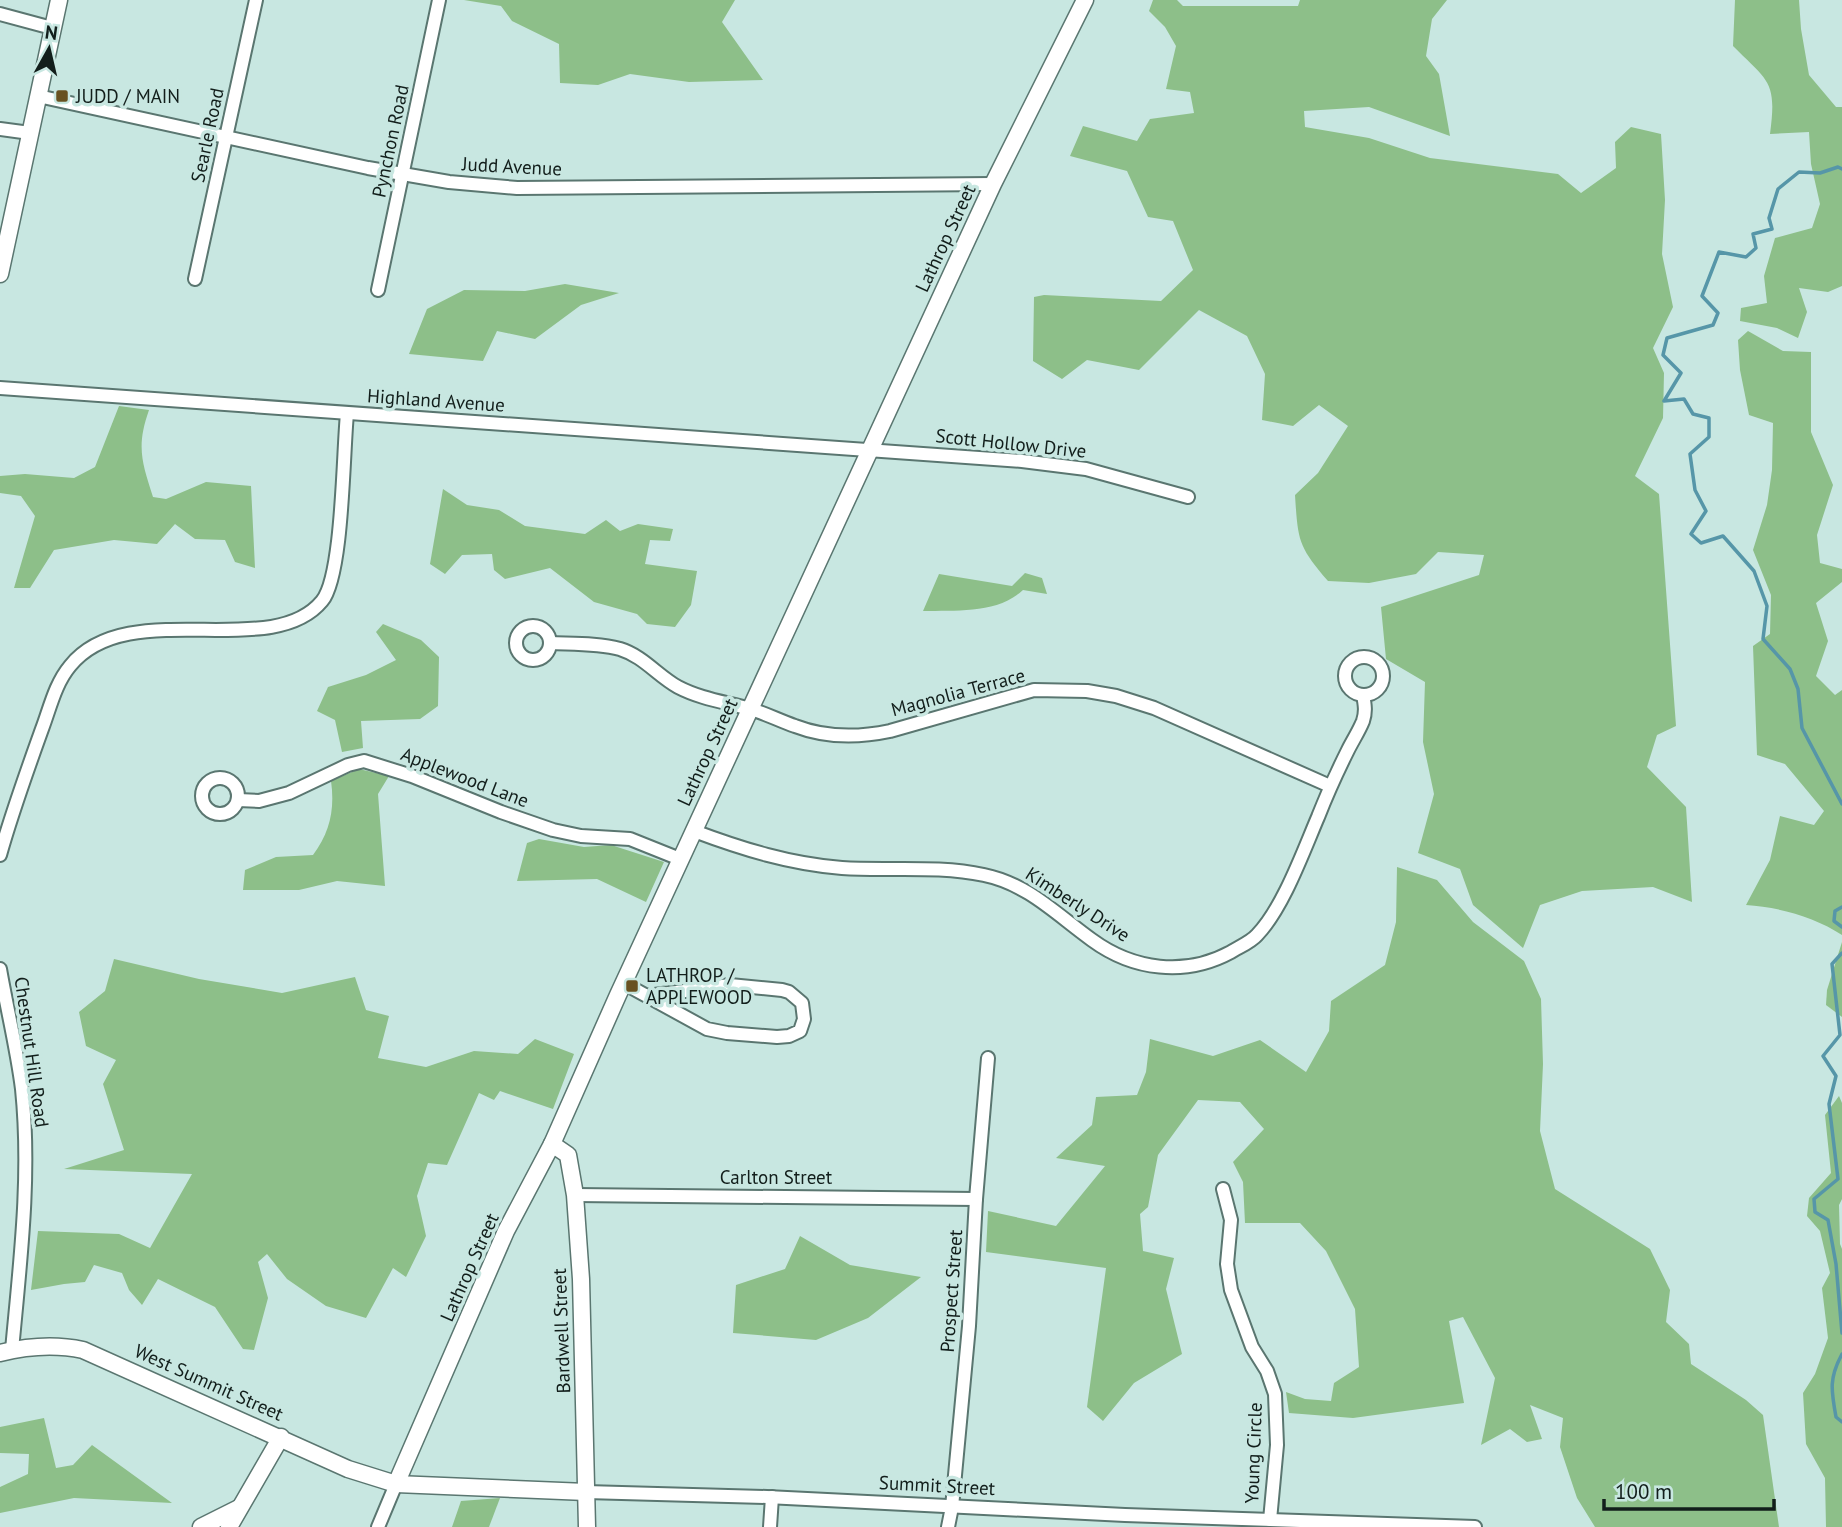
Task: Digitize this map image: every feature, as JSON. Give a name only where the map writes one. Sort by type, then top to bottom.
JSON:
[{"type":"street","points":[[0,274],[59,0]]},
{"type":"street","name":"Searle Road","points":[[195,279],[256,0]]},
{"type":"street","name":"Pynchon Road","points":[[378,290],[439,0]]},
{"type":"street","name":"Lathrop Street","points":[[378,1527],[506,1231],[552,1144],[680,859],[993,184],[1085,0]]},
{"type":"street","points":[[0,14],[52,28]]},
{"type":"street","name":"Judd Avenue","points":[[38,96],[403,174],[471,185],[517,188],[993,184]]},
{"type":"street","points":[[0,129],[30,134]]},
{"type":"street","name":"Highland Avenue","points":[[0,388],[869,450]]},
{"type":"street","points":[[0,855],[14,805],[57,689],[68,668],[80,656],[100,642],[118,635],[145,631],[254,628],[288,623],[305,615],[322,601],[332,584],[336,557],[347,414]]},
{"type":"street","name":"Scott Hollow Drive","points":[[869,450],[1056,464],[1098,472],[1188,497]]},
{"type":"street","name":"Magnolia Terrace","points":[[550,643],[620,649],[645,662],[690,693],[750,709],[823,734],[867,736],[979,707],[1014,694],[1051,689],[1116,696],[1154,708],[1330,786]]},
{"type":"street","name":"Kimberly Drive","points":[[694,831],[796,863],[843,868],[962,871],[1002,879],[1025,889],[1115,955],[1144,965],[1173,968],[1214,961],[1257,936],[1292,879],[1330,786],[1363,722],[1363,695]]},
{"type":"street","name":"Applewood Lane","points":[[239,800],[259,801],[289,793],[348,765],[364,761],[412,776],[500,813],[553,831],[629,839],[680,859]]},
{"type":"street","name":"Chestnut Hill Road","points":[[0,969],[22,1088],[25,1144],[25,1219],[6,1352]]},
{"type":"street","points":[[625,984],[707,1029],[727,1033],[777,1037],[800,1031],[804,1019],[802,1003],[789,992],[782,990],[719,985],[647,996]]},
{"type":"street","name":"Prospect Street","points":[[948,1527],[969,1326],[988,1058]]},
{"type":"street","name":"Bardwell Street","points":[[552,1144],[568,1155],[575,1195],[581,1279],[587,1527]]},
{"type":"street","name":"Young Circle","points":[[1223,1189],[1231,1220],[1227,1264],[1231,1290],[1252,1347],[1267,1371],[1275,1394],[1276,1445],[1270,1520]]},
{"type":"street","name":"Carlton Street","points":[[575,1195],[976,1199]]},
{"type":"street","name":"West Summit Street","points":[[6,1352],[36,1346],[83,1350],[348,1469],[396,1484]]},
{"type":"street","points":[[229,1527],[281,1437]]},
{"type":"street","name":"Summit Street","points":[[396,1484],[1475,1527]]},
{"type":"street","points":[[770,1527],[772,1497]]},
{"type":"street","points":[[201,1527],[241,1507]]},
{"type":"green space","points":[[464,0],[735,0],[722,22],[763,80],[689,82],[630,74],[598,85],[560,83],[559,44],[512,21],[501,6]]},
{"type":"green space","points":[[1153,0],[1177,0],[1183,6],[1298,6],[1300,0],[1447,0],[1432,19],[1426,56],[1439,74],[1450,136],[1369,107],[1304,111],[1305,127],[1369,138],[1430,158],[1558,174],[1581,193],[1616,168],[1615,142],[1631,127],[1661,134],[1665,200],[1662,254],[1673,307],[1653,348],[1664,373],[1663,418],[1635,476],[1659,494],[1676,726],[1657,735],[1647,767],[1686,807],[1692,902],[1653,887],[1582,891],[1540,905],[1523,948],[1473,905],[1460,869],[1418,853],[1434,794],[1423,742],[1425,682],[1386,659],[1381,607],[1479,575],[1484,555],[1438,552],[1416,574],[1369,583],[1328,581],[1301,542],[1295,495],[1318,473],[1348,426],[1319,405],[1293,426],[1262,420],[1265,374],[1247,336],[1199,310],[1139,370],[1087,360],[1062,379],[1033,361],[1034,297],[1044,295],[1161,301],[1193,270],[1173,221],[1148,217],[1127,171],[1070,156],[1083,126],[1137,141],[1150,119],[1194,113],[1190,92],[1166,89],[1176,46],[1165,27],[1149,11]]},
{"type":"green space","points":[[1735,0],[1799,0],[1809,75],[1836,107],[1842,107],[1842,286],[1828,292],[1799,288],[1807,312],[1798,338],[1777,328],[1740,321],[1741,308],[1767,303],[1764,276],[1775,238],[1812,228],[1820,204],[1811,164],[1809,132],[1770,134],[1772,103],[1768,84],[1733,46]]},
{"type":"green space","points":[[565,284],[619,293],[581,305],[535,339],[497,331],[483,361],[409,354],[427,309],[464,290],[525,291]]},
{"type":"green space","points":[[1748,331],[1783,351],[1811,352],[1811,432],[1833,485],[1817,535],[1820,563],[1842,569],[1842,582],[1816,603],[1828,641],[1816,676],[1835,695],[1842,690],[1842,935],[1796,914],[1746,905],[1770,860],[1780,816],[1814,825],[1824,811],[1785,764],[1757,755],[1753,646],[1770,634],[1771,595],[1753,550],[1767,505],[1772,470],[1773,423],[1749,415],[1740,370],[1738,340]]},
{"type":"green space","points":[[119,406],[149,410],[143,434],[142,454],[153,497],[166,499],[206,482],[251,486],[255,568],[235,562],[225,540],[195,539],[175,524],[157,544],[114,540],[54,550],[30,588],[14,588],[35,516],[21,496],[0,493],[0,476],[25,474],[74,478],[95,467]]},
{"type":"green space","points":[[443,489],[467,505],[499,510],[525,526],[585,534],[606,520],[620,531],[638,524],[673,529],[670,541],[650,540],[645,564],[697,571],[691,605],[675,627],[647,624],[637,614],[594,602],[550,568],[505,579],[494,570],[492,554],[462,555],[445,574],[430,564]]},
{"type":"green space","points":[[1025,573],[1042,578],[1047,594],[1023,590],[1013,598],[989,607],[923,611],[939,574],[1012,586]]},
{"type":"green space","points":[[383,624],[421,640],[439,657],[438,706],[420,719],[361,721],[363,748],[342,752],[335,720],[317,711],[328,687],[366,675],[396,660],[376,632]]},
{"type":"green space","points":[[359,769],[389,776],[378,794],[385,886],[337,881],[299,890],[243,890],[245,870],[276,857],[313,855],[324,838],[330,820],[331,781]]},
{"type":"green space","points":[[539,839],[584,847],[611,845],[664,862],[646,902],[597,879],[517,881],[527,843]]},
{"type":"green space","points":[[1397,867],[1437,880],[1473,922],[1524,961],[1541,999],[1543,1064],[1540,1131],[1555,1189],[1650,1249],[1670,1290],[1666,1322],[1689,1344],[1691,1364],[1746,1400],[1763,1415],[1779,1527],[1595,1527],[1577,1498],[1560,1447],[1563,1418],[1530,1405],[1542,1439],[1527,1442],[1510,1429],[1481,1445],[1495,1378],[1463,1317],[1449,1321],[1464,1403],[1353,1418],[1289,1413],[1286,1392],[1305,1399],[1331,1401],[1334,1383],[1359,1367],[1355,1309],[1326,1251],[1300,1223],[1245,1223],[1243,1182],[1233,1162],[1264,1129],[1240,1102],[1198,1100],[1158,1155],[1148,1207],[1140,1214],[1143,1251],[1174,1258],[1166,1289],[1182,1354],[1134,1383],[1103,1421],[1087,1407],[1106,1268],[986,1252],[988,1211],[1056,1226],[1105,1166],[1056,1158],[1092,1125],[1096,1097],[1137,1095],[1146,1072],[1150,1039],[1213,1056],[1260,1040],[1306,1072],[1329,1031],[1331,1001],[1385,965],[1396,922]]},
{"type":"green space","points":[[1842,942],[1842,1017],[1826,1005],[1827,990]]},
{"type":"green space","points":[[114,959],[199,979],[282,993],[355,977],[366,1010],[389,1016],[378,1058],[426,1067],[474,1051],[518,1054],[535,1039],[574,1054],[553,1109],[500,1091],[494,1100],[479,1093],[447,1165],[428,1163],[417,1196],[426,1236],[406,1277],[393,1268],[366,1318],[326,1306],[287,1279],[267,1254],[258,1262],[268,1298],[254,1350],[243,1349],[215,1307],[158,1279],[142,1305],[129,1290],[122,1273],[94,1265],[85,1282],[31,1290],[38,1231],[119,1234],[150,1248],[192,1174],[64,1169],[124,1150],[103,1084],[116,1060],[86,1046],[79,1012],[105,991]]},
{"type":"green space","points":[[1839,1096],[1842,1103],[1842,1199],[1839,1205],[1842,1249],[1842,1527],[1826,1527],[1825,1478],[1806,1444],[1803,1393],[1815,1374],[1828,1338],[1822,1288],[1830,1273],[1820,1231],[1807,1216],[1809,1198],[1831,1173],[1825,1115]]},
{"type":"green space","points":[[800,1236],[850,1265],[921,1277],[868,1318],[816,1340],[733,1333],[736,1285],[785,1269]]},
{"type":"green space","points":[[44,1418],[56,1468],[73,1465],[92,1445],[172,1503],[74,1498],[0,1513],[0,1487],[28,1474],[29,1454],[0,1453],[0,1427]]},
{"type":"green space","points":[[500,1498],[489,1527],[452,1527],[461,1501]]},
{"type":"waterway","points":[[1842,169],[1838,167],[1820,173],[1799,172],[1778,189],[1769,218],[1772,229],[1753,234],[1756,248],[1746,257],[1719,252],[1702,296],[1718,313],[1713,325],[1667,338],[1663,355],[1681,373],[1664,401],[1684,399],[1693,414],[1709,418],[1709,437],[1690,454],[1695,490],[1706,511],[1691,534],[1701,543],[1723,536],[1754,571],[1767,606],[1763,639],[1790,669],[1798,689],[1802,728],[1842,804]]},
{"type":"waterway","points":[[1842,907],[1835,911],[1834,921],[1842,927]]},
{"type":"waterway","points":[[1842,953],[1832,964],[1840,1035],[1823,1056],[1836,1076],[1829,1104],[1838,1179],[1814,1199],[1815,1212],[1828,1220],[1836,1264],[1842,1333]]},
{"type":"waterway","points":[[1842,1354],[1832,1384],[1836,1417],[1842,1422]]},
{"type":"place","name":"JUDD / MAIN","points":[[62,96]]},
{"type":"place","name":"LATHROP / APPLEWOOD","points":[[632,986]]}]
